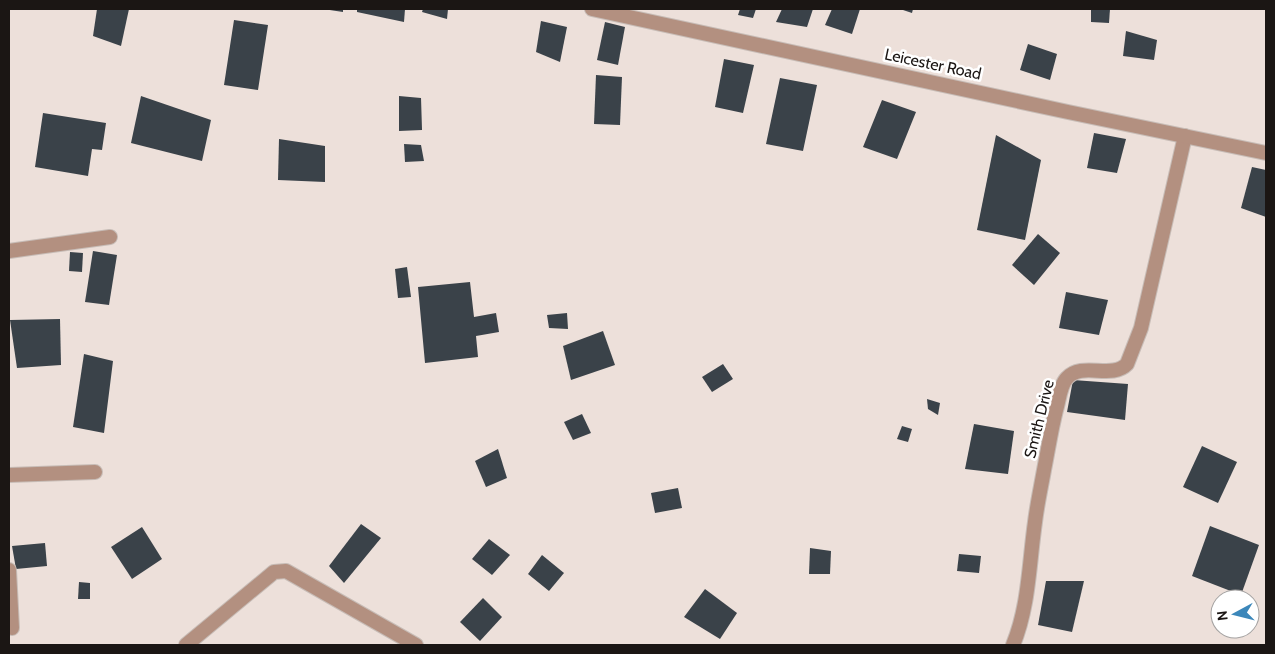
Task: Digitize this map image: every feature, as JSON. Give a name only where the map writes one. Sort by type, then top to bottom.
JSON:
[{"type":"street","name":"Leicester Road","points":[[592,9],[1266,153]]},
{"type":"street","name":"Smith Drive","points":[[1013,645],[1024,615],[1035,521],[1053,421],[1065,380],[1070,374],[1077,371],[1116,370],[1123,368],[1127,364],[1141,328],[1185,136]]},
{"type":"street","points":[[9,251],[110,237]]},
{"type":"street","points":[[9,475],[95,472]]},
{"type":"street","points":[[9,570],[12,628]]},
{"type":"street","points":[[186,645],[274,572],[286,571],[416,645]]},
{"type":"building","points":[[97,9],[129,9],[121,46],[93,36]]},
{"type":"building","points":[[323,9],[343,9],[343,12]]},
{"type":"building","points":[[357,9],[405,9],[404,22],[357,12]]},
{"type":"building","points":[[423,9],[448,9],[447,19],[422,12]]},
{"type":"building","points":[[740,9],[756,9],[753,18],[738,15]]},
{"type":"building","points":[[782,9],[813,9],[807,27],[776,22]]},
{"type":"building","points":[[832,9],[860,9],[852,34],[825,25]]},
{"type":"building","points":[[900,9],[913,9],[912,13]]},
{"type":"building","points":[[1091,9],[1110,9],[1109,23],[1091,22]]},
{"type":"building","points":[[234,20],[268,25],[258,90],[224,85]]},
{"type":"building","points":[[541,21],[567,27],[560,62],[536,52]]},
{"type":"building","points":[[605,22],[625,27],[618,65],[597,60]]},
{"type":"building","points":[[1126,31],[1157,40],[1154,60],[1123,56]]},
{"type":"building","points":[[1028,44],[1057,54],[1050,80],[1020,70]]},
{"type":"building","points":[[724,59],[754,65],[743,113],[715,107]]},
{"type":"building","points":[[596,75],[622,77],[620,125],[594,124]]},
{"type":"building","points":[[780,78],[817,85],[803,151],[766,144]]},
{"type":"building","points":[[141,96],[211,120],[202,161],[131,143]]},
{"type":"building","points":[[399,96],[421,98],[422,130],[399,131]]},
{"type":"building","points":[[882,100],[916,112],[897,159],[863,147]]},
{"type":"building","points":[[43,113],[106,123],[102,150],[92,149],[88,176],[35,167]]},
{"type":"building","points":[[1094,133],[1126,139],[1117,173],[1087,168]]},
{"type":"building","points":[[996,135],[1041,160],[1025,240],[977,230]]},
{"type":"building","points":[[279,139],[325,146],[325,182],[278,180]]},
{"type":"building","points":[[404,144],[421,145],[424,161],[405,162]]},
{"type":"building","points":[[1252,167],[1266,170],[1266,217],[1241,208]]},
{"type":"building","points":[[1038,234],[1060,253],[1034,285],[1012,265]]},
{"type":"building","points":[[93,251],[117,255],[109,305],[85,302]]},
{"type":"building","points":[[70,252],[83,253],[82,272],[69,271]]},
{"type":"building","points":[[407,267],[411,297],[398,298],[395,269]]},
{"type":"building","points":[[470,282],[474,317],[496,313],[499,332],[476,336],[478,357],[425,363],[418,287]]},
{"type":"building","points":[[1066,292],[1108,300],[1099,335],[1059,328]]},
{"type":"building","points":[[567,313],[568,329],[549,328],[547,315]]},
{"type":"building","points":[[60,319],[61,365],[17,368],[10,320]]},
{"type":"building","points":[[603,331],[615,365],[571,380],[563,346]]},
{"type":"building","points":[[84,354],[113,361],[104,433],[73,427]]},
{"type":"building","points":[[723,364],[733,379],[712,392],[702,377]]},
{"type":"building","points":[[1073,380],[1128,384],[1125,420],[1067,412]]},
{"type":"building","points":[[927,399],[940,403],[938,415],[928,409]]},
{"type":"building","points":[[582,414],[591,433],[573,440],[564,422]]},
{"type":"building","points":[[974,424],[1014,431],[1008,474],[965,469]]},
{"type":"building","points":[[902,426],[912,429],[908,442],[897,439]]},
{"type":"building","points":[[1202,446],[1237,462],[1218,503],[1183,487]]},
{"type":"building","points":[[498,449],[507,478],[486,487],[475,461]]},
{"type":"building","points":[[678,488],[682,508],[655,513],[651,493]]},
{"type":"building","points":[[361,524],[381,538],[344,583],[329,566]]},
{"type":"building","points":[[1210,526],[1259,545],[1243,589],[1226,589],[1192,576]]},
{"type":"building","points":[[142,527],[162,559],[132,579],[111,547]]},
{"type":"building","points":[[489,539],[510,555],[492,575],[472,559]]},
{"type":"building","points":[[45,543],[47,566],[16,569],[12,546]]},
{"type":"building","points":[[810,548],[831,551],[830,574],[809,574]]},
{"type":"building","points":[[959,554],[981,556],[979,573],[957,571]]},
{"type":"building","points":[[542,555],[564,573],[549,591],[528,574]]},
{"type":"building","points":[[1046,581],[1084,581],[1072,632],[1038,625]]},
{"type":"building","points":[[79,582],[90,583],[90,599],[78,599]]},
{"type":"building","points":[[705,589],[737,613],[720,639],[684,617]]},
{"type":"building","points":[[483,598],[502,617],[480,641],[460,622]]}]
